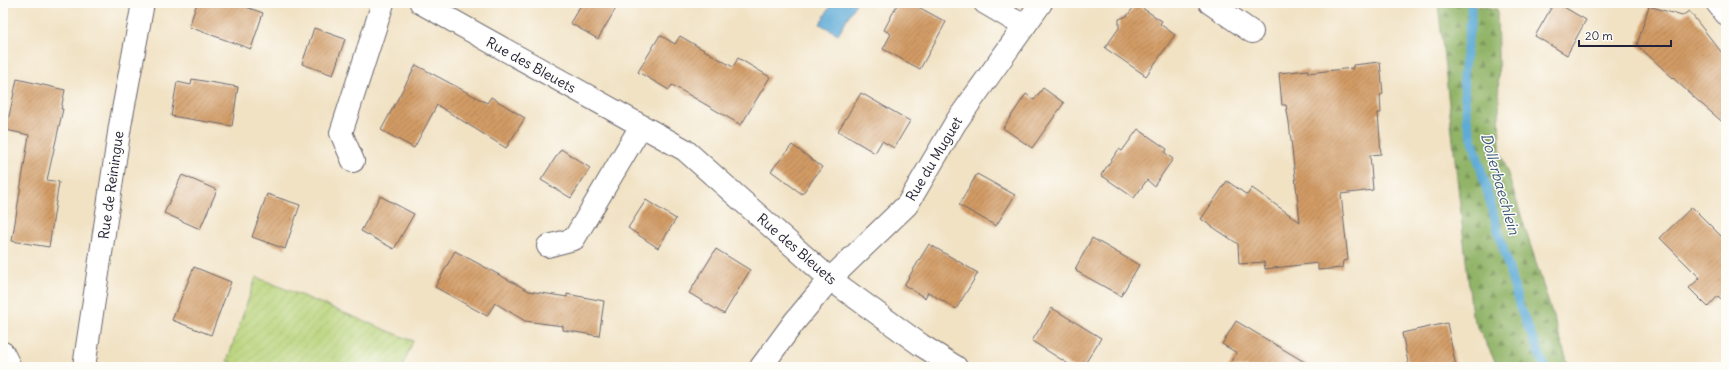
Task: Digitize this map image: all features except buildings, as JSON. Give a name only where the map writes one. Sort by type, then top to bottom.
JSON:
[{"type":"street","name":"Rue de Reiningue","points":[[84,367],[120,126],[143,3]]},
{"type":"street","points":[[353,160],[341,133],[383,3]]},
{"type":"street","name":"Rue des Bleuets","points":[[421,3],[685,150],[830,279],[920,345],[956,367]]},
{"type":"street","points":[[985,3],[1024,26]]},
{"type":"street","name":"Rue du Muguet","points":[[761,367],[794,321],[830,279],[907,205],[956,122],[1041,3]]},
{"type":"street","points":[[1210,3],[1252,32]]},
{"type":"street","points":[[1717,3],[1726,14]]},
{"type":"street","points":[[548,246],[574,238],[642,126]]},
{"type":"street","points":[[3,353],[10,367]]},
{"type":"green space","points":[[1438,3],[1463,3],[1497,9],[1500,149],[1569,367],[1498,367],[1472,315]]},
{"type":"green space","points":[[256,277],[413,341],[402,367],[243,367],[227,361]]},
{"type":"water","points":[[832,3],[856,3],[838,34],[820,24]]},
{"type":"waterway","name":"Dollerbaechlein","points":[[1471,3],[1471,20],[1463,75],[1467,120],[1520,308],[1545,367]]}]
